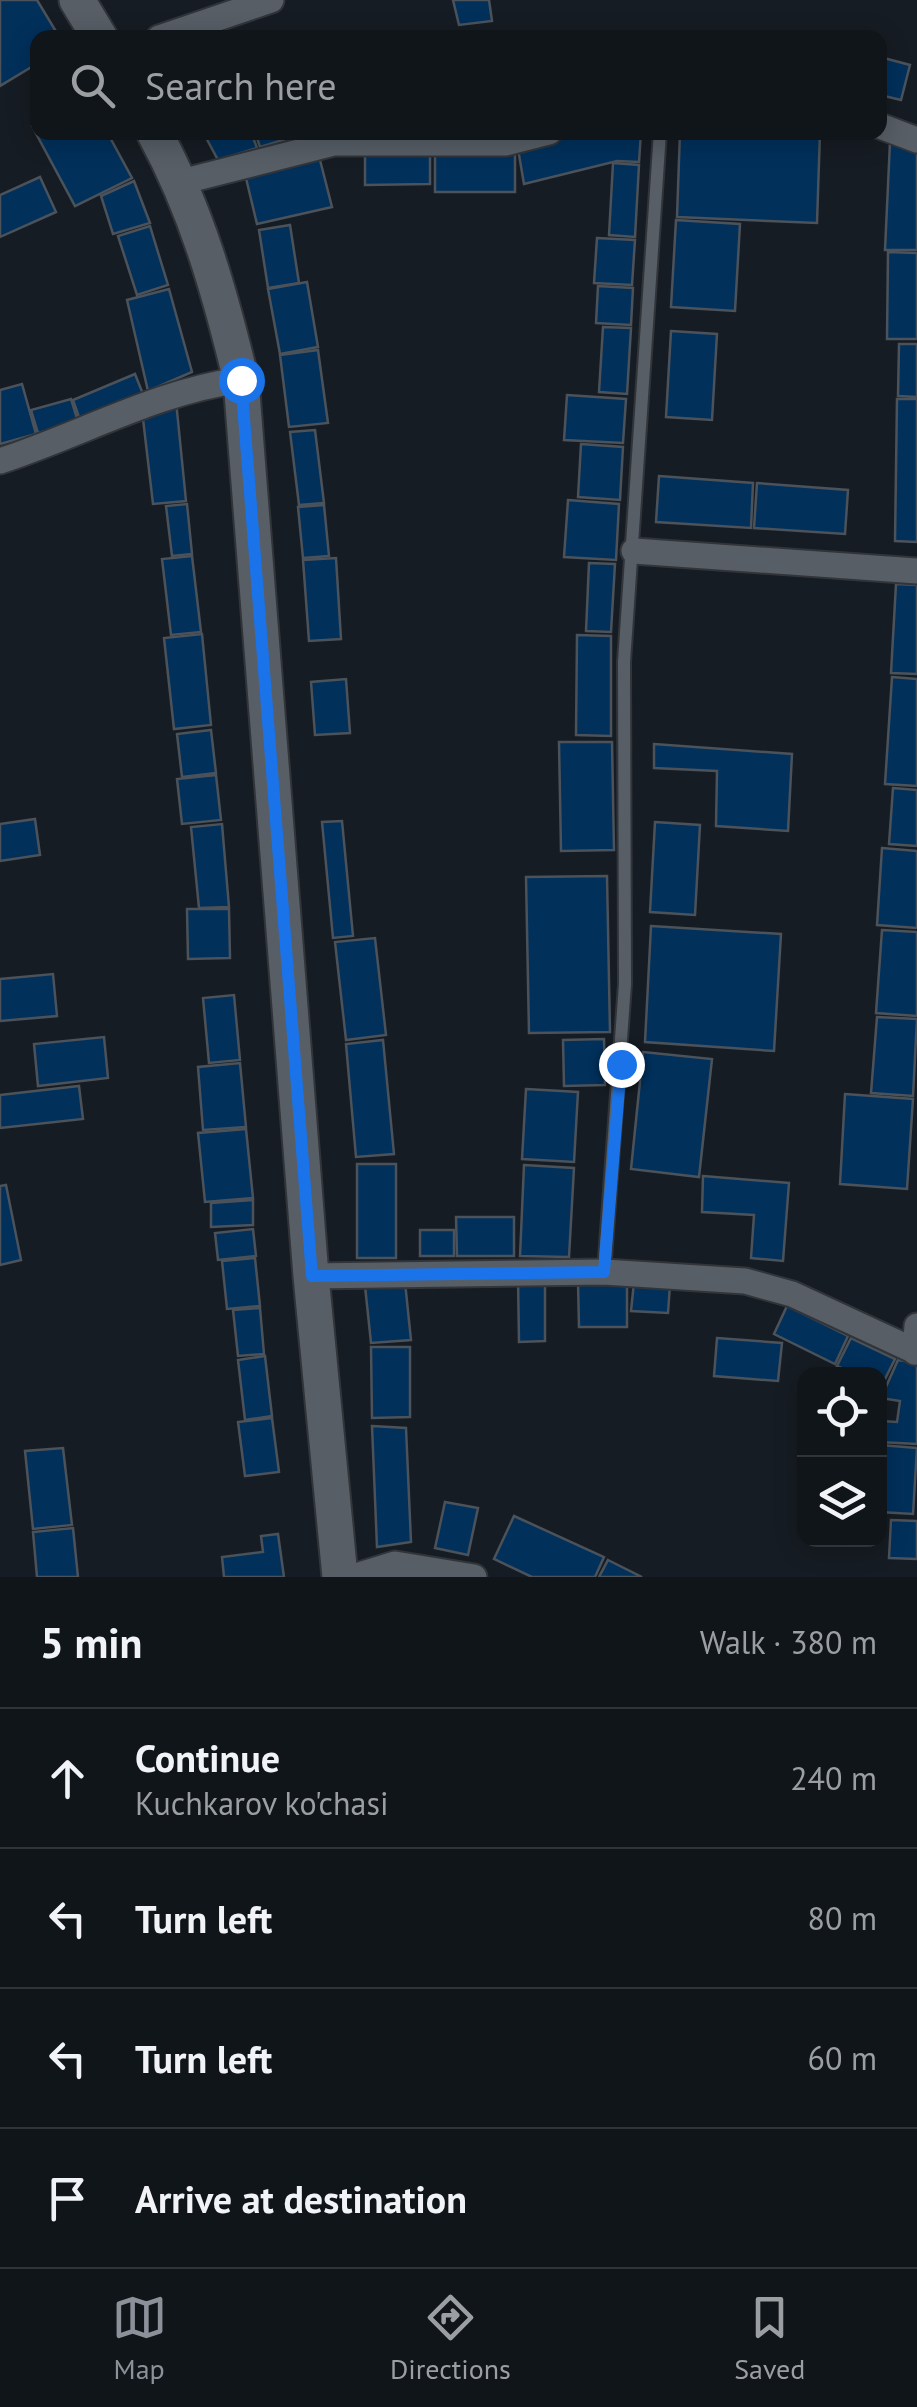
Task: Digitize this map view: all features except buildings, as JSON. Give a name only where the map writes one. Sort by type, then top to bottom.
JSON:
[{"type":"main road","points":[[77,0],[95,30]]},
{"type":"main road","points":[[158,140],[180,182],[214,272],[241,380],[312,1276],[340,1577]]},
{"type":"street","points":[[183,30],[271,0]]},
{"type":"street","points":[[887,129],[917,140]]},
{"type":"street","points":[[180,182],[334,144],[518,140]]},
{"type":"street","points":[[0,461],[68,439],[194,386],[241,380]]},
{"type":"street","points":[[634,551],[917,570]]},
{"type":"street","points":[[312,1276],[604,1272],[744,1281],[792,1294],[916,1343]]},
{"type":"street","points":[[353,1577],[394,1564],[474,1577]]},
{"type":"lane","points":[[604,1272],[625,984],[624,662],[660,140]]},
{"type":"route","points":[[241,380],[312,1276],[604,1272],[621,1064]]}]
